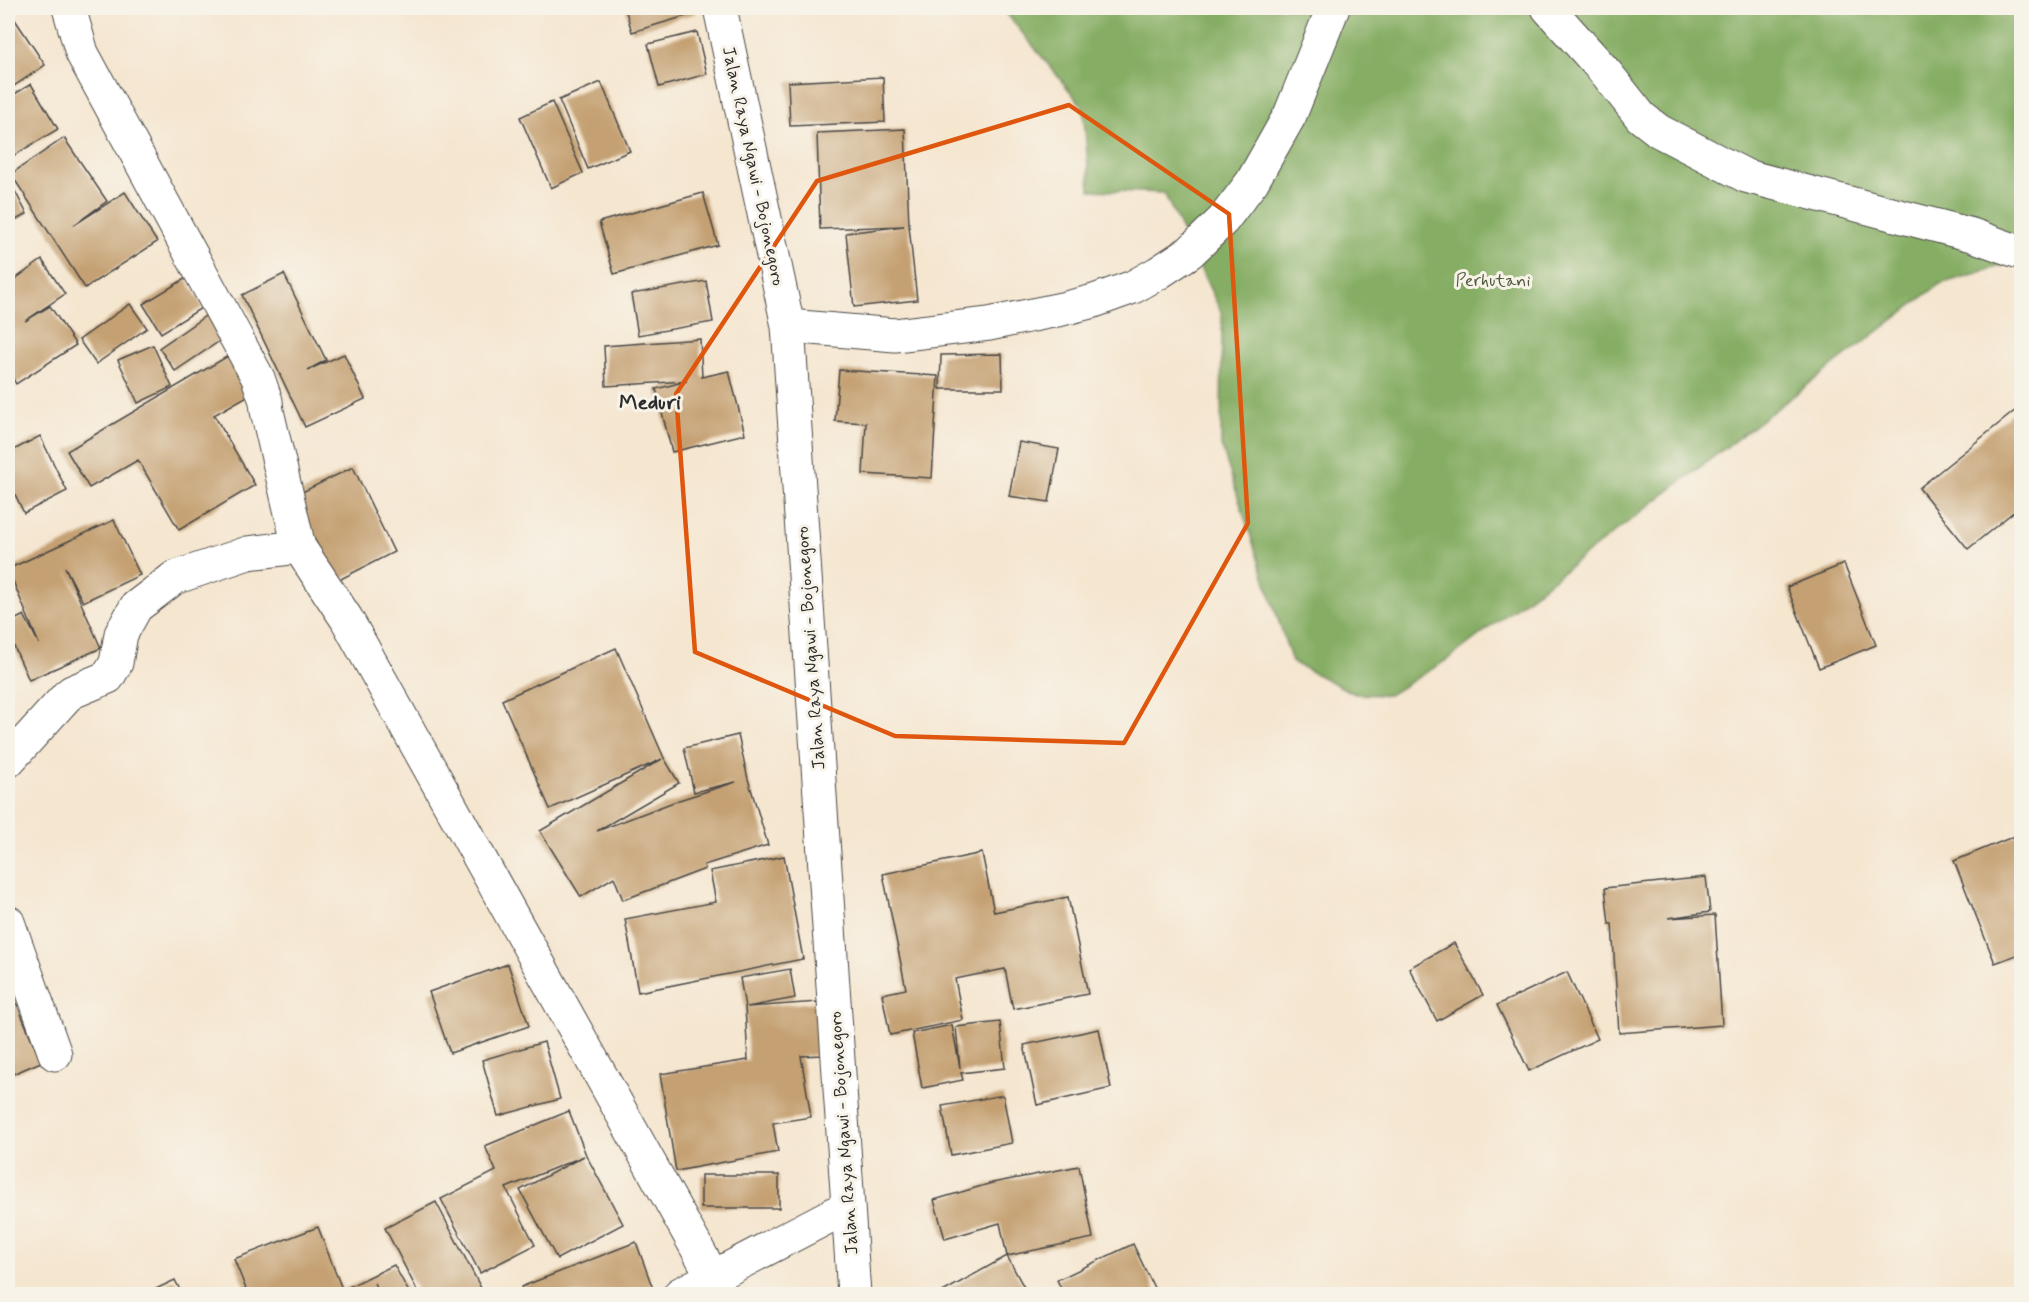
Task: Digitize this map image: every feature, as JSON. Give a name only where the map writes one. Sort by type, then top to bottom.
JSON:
[{"type":"main road","points":[[69,8],[82,53],[263,390],[299,546],[357,638],[713,1276]]},
{"type":"main road","name":"Jalan Raya Ngawi - Bojonegoro","points":[[720,8],[788,326],[854,1294]]},
{"type":"main road","points":[[788,326],[895,335],[989,324],[1094,301],[1133,287],[1158,273],[1190,252],[1223,220],[1252,182],[1290,115],[1333,8]]},
{"type":"main road","points":[[1548,8],[1607,74],[1641,117],[1659,131],[1746,176],[1972,236],[2022,253]]},
{"type":"main road","points":[[8,761],[67,696],[108,677],[117,663],[121,634],[128,620],[136,607],[162,587],[181,575],[239,556],[299,546]]},
{"type":"main road","points":[[8,922],[55,1054]]},
{"type":"main road","points":[[680,1294],[847,1207]]},
{"type":"highlighted area","points":[[1069,105],[1229,214],[1248,523],[1124,743],[895,736],[695,652],[676,394],[817,181]]},
{"type":"green space","name":"Perhutani","points":[[1002,8],[2021,8],[2021,260],[1940,284],[1447,660],[1389,695],[1355,694],[1292,662],[1221,445],[1222,314],[1164,193],[1090,190],[1083,107]]},
{"type":"building","points":[[625,8],[694,8],[696,13],[632,32]]},
{"type":"building","points":[[8,9],[45,65],[8,90]]},
{"type":"building","points":[[697,32],[707,74],[659,87],[648,44]]},
{"type":"building","points":[[883,77],[885,122],[790,126],[788,82]]},
{"type":"building","points":[[601,82],[630,151],[588,169],[559,100]]},
{"type":"building","points":[[31,84],[58,129],[8,159],[8,98]]},
{"type":"building","points":[[552,102],[583,173],[551,188],[520,117]]},
{"type":"building","points":[[905,129],[909,226],[917,300],[854,307],[846,233],[904,226],[820,229],[817,133]]},
{"type":"building","points":[[64,138],[107,201],[74,225],[125,192],[157,242],[85,288],[11,174]]},
{"type":"building","points":[[8,178],[27,214],[8,224]]},
{"type":"building","points":[[703,193],[718,245],[614,274],[599,222]]},
{"type":"building","points":[[42,260],[65,294],[25,321],[50,306],[76,345],[16,384],[8,370],[8,284]]},
{"type":"building","points":[[284,274],[326,360],[308,370],[344,354],[365,399],[305,427],[242,295]]},
{"type":"building","points":[[186,278],[203,307],[161,333],[143,304]]},
{"type":"building","points":[[706,281],[713,322],[638,335],[631,294]]},
{"type":"building","points":[[130,304],[147,328],[96,364],[79,340]]},
{"type":"building","points":[[211,312],[227,336],[175,371],[159,348]]},
{"type":"building","points":[[700,339],[702,377],[729,371],[745,434],[672,452],[656,389],[687,381],[606,386],[604,346]]},
{"type":"building","points":[[153,345],[172,387],[138,403],[118,360]]},
{"type":"building","points":[[1002,354],[1003,389],[940,389],[941,355]]},
{"type":"building","points":[[228,356],[251,394],[214,415],[255,485],[179,530],[138,460],[89,488],[67,451]]},
{"type":"building","points":[[839,370],[938,376],[932,478],[863,474],[866,423],[835,421]]},
{"type":"building","points":[[2022,405],[2022,505],[1968,549],[1919,488]]},
{"type":"building","points":[[40,436],[67,491],[24,513],[8,480],[8,453]]},
{"type":"building","points":[[1019,442],[1059,449],[1049,502],[1009,496]]},
{"type":"building","points":[[353,467],[394,552],[335,582],[294,496]]},
{"type":"building","points":[[114,520],[140,575],[83,602],[65,567],[101,648],[29,680],[8,633],[8,623],[24,615],[39,644],[8,569]]},
{"type":"building","points":[[1844,564],[1876,645],[1819,668],[1787,587]]},
{"type":"building","points":[[616,648],[664,758],[679,783],[597,831],[679,800],[736,782],[694,792],[684,748],[738,735],[748,779],[768,845],[704,865],[705,869],[623,900],[614,877],[581,897],[540,831],[662,759],[550,809],[502,700]]},
{"type":"building","points":[[2022,833],[2022,953],[1995,963],[1954,861]]},
{"type":"building","points":[[982,853],[994,912],[1068,897],[1088,994],[1013,1009],[1005,969],[955,979],[963,1020],[890,1035],[882,994],[906,989],[883,874]]},
{"type":"building","points":[[784,856],[803,959],[638,992],[625,919],[716,902],[710,871]]},
{"type":"building","points":[[1706,877],[1710,912],[1668,918],[1715,915],[1722,1025],[1619,1033],[1612,924],[1609,924],[1605,888]]},
{"type":"building","points":[[1454,943],[1483,995],[1437,1021],[1409,968]]},
{"type":"building","points":[[508,964],[529,1026],[450,1053],[429,992]]},
{"type":"building","points":[[790,969],[795,998],[747,1007],[818,1002],[822,1055],[801,1056],[811,1117],[773,1123],[778,1152],[676,1171],[660,1074],[748,1060],[745,1007],[740,978]]},
{"type":"building","points":[[1567,972],[1598,1039],[1529,1071],[1497,1005]]},
{"type":"building","points":[[8,983],[41,1062],[8,1076]]},
{"type":"building","points":[[1000,1022],[1005,1068],[961,1073],[963,1080],[922,1088],[912,1033],[952,1025],[960,1068],[956,1027]]},
{"type":"building","points":[[1099,1029],[1111,1088],[1037,1105],[1024,1045]]},
{"type":"building","points":[[544,1042],[560,1099],[498,1116],[482,1060]]},
{"type":"building","points":[[1003,1095],[1012,1143],[951,1155],[942,1106]]},
{"type":"building","points":[[569,1111],[586,1155],[623,1224],[557,1259],[520,1190],[584,1156],[506,1188],[535,1245],[480,1273],[441,1199],[496,1171],[485,1146]]},
{"type":"building","points":[[1079,1166],[1093,1238],[1007,1256],[1000,1223],[945,1239],[934,1200],[992,1183]]},
{"type":"building","points":[[701,1175],[779,1175],[779,1208],[701,1208]]},
{"type":"building","points":[[436,1202],[484,1294],[419,1294],[385,1228]]},
{"type":"building","points":[[318,1227],[342,1289],[328,1294],[248,1294],[234,1259]]},
{"type":"building","points":[[636,1242],[653,1289],[644,1294],[524,1294],[521,1287]]},
{"type":"building","points":[[1133,1244],[1157,1294],[1064,1294],[1057,1280]]},
{"type":"building","points":[[1007,1256],[1027,1293],[939,1294]]},
{"type":"building","points":[[394,1265],[410,1294],[380,1294],[374,1283],[379,1294],[334,1294]]},
{"type":"building","points":[[175,1280],[182,1294],[145,1294]]},
{"type":"district","name":"Meduri","points":[[650,402]]}]
